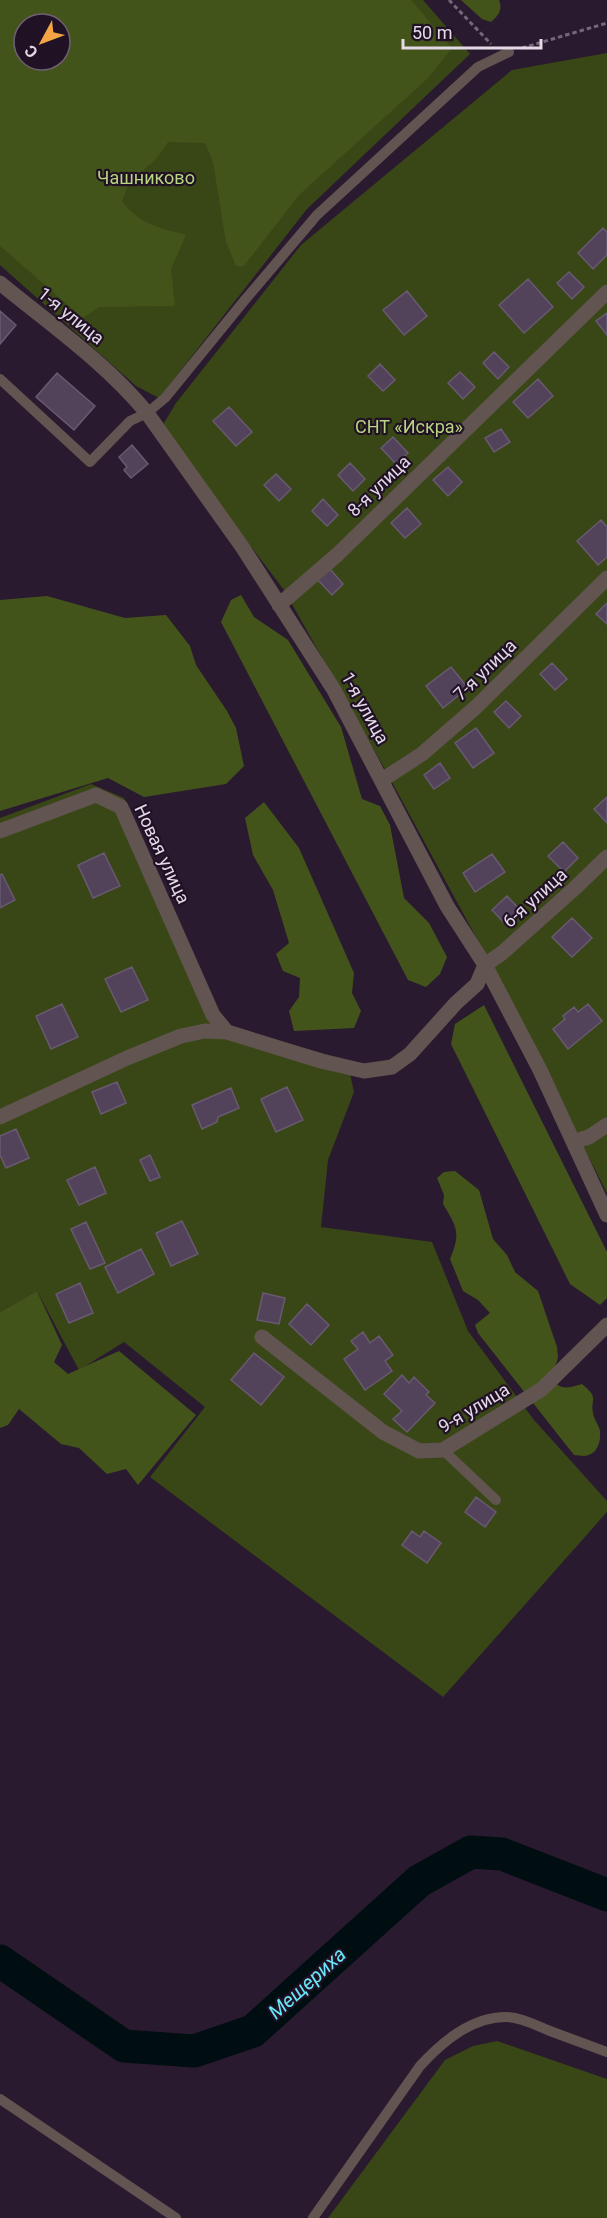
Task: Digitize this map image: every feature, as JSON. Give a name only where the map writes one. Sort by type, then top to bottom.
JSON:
[{"type":"street","name":"1-я улица","points":[[0,283],[109,372],[130,392],[243,549],[334,690],[447,906],[485,965],[540,1070],[607,1215]]},
{"type":"street","name":"8-я улица","points":[[279,605],[338,554],[607,292]]},
{"type":"street","name":"7-я улица","points":[[382,780],[422,754],[476,707],[607,578]]},
{"type":"street","name":"Новая улица","points":[[0,831],[96,795],[121,807],[213,1015],[227,1032]]},
{"type":"street","name":"6-я улица","points":[[485,965],[526,932],[607,856]]},
{"type":"street","points":[[0,1118],[87,1075],[181,1036],[206,1031],[227,1032],[321,1061],[364,1071],[392,1067],[410,1054],[456,1002],[477,984],[485,965]]},
{"type":"street","points":[[574,1141],[589,1137],[607,1125]]},
{"type":"street","name":"9-я улица","points":[[262,1336],[383,1432],[419,1451],[443,1450],[542,1389],[607,1325]]},
{"type":"lane","points":[[0,379],[90,462],[130,421],[147,413],[165,398],[317,215],[478,67],[509,52]]},
{"type":"lane","points":[[443,1450],[496,1500]]},
{"type":"lane","points":[[313,2218],[420,2066],[438,2046],[458,2032],[474,2025],[507,2017],[607,2052]]},
{"type":"lane","points":[[0,2099],[176,2218]]},
{"type":"path","points":[[449,0],[491,45],[509,52],[607,23]]},
{"type":"green space","name":"Чашниково","points":[[0,0],[423,0],[470,54],[307,209],[159,398],[136,386],[0,265]]},
{"type":"green space","name":"Чашниково","points":[[0,0],[411,0],[452,48],[427,79],[299,195],[244,266],[236,266],[226,242],[213,162],[205,143],[168,142],[157,158],[129,183],[122,201],[143,220],[186,235],[171,269],[175,306],[99,307],[83,318],[0,246]]},
{"type":"green space","points":[[461,0],[499,0],[500,10],[491,22],[482,19]]},
{"type":"green space","name":"СНТ «Искра»","points":[[607,53],[607,1193],[483,950],[284,590],[161,428],[176,403],[301,245],[512,70]]},
{"type":"green space","points":[[241,595],[254,617],[288,640],[341,727],[362,799],[380,806],[390,825],[404,898],[429,923],[447,957],[440,974],[426,987],[408,980],[221,622],[231,600]]},
{"type":"green space","points":[[47,596],[125,618],[166,615],[190,646],[196,665],[236,728],[244,766],[226,784],[144,797],[108,778],[0,811],[0,600]]},
{"type":"green space","points":[[91,784],[124,798],[221,1025],[347,1060],[354,1092],[328,1160],[321,1227],[432,1242],[468,1331],[534,1420],[607,1501],[607,1512],[443,1697],[150,1477],[205,1407],[124,1342],[79,1370],[37,1291],[0,1312],[0,818]]},
{"type":"green space","points":[[264,802],[299,848],[354,973],[352,993],[361,1011],[354,1028],[294,1031],[289,1011],[299,997],[300,978],[283,971],[276,954],[289,943],[273,890],[253,855],[245,818]]},
{"type":"green space","points":[[484,1005],[607,1252],[607,1298],[600,1305],[570,1284],[451,1044],[455,1024]]},
{"type":"green space","points":[[455,1171],[479,1190],[493,1239],[507,1255],[515,1272],[538,1291],[557,1347],[558,1358],[551,1378],[561,1387],[582,1384],[593,1396],[592,1408],[600,1435],[598,1446],[591,1454],[574,1455],[478,1333],[475,1325],[490,1313],[478,1300],[463,1291],[450,1259],[456,1243],[456,1230],[443,1204],[444,1195],[437,1178],[444,1172]]},
{"type":"green space","points":[[37,1291],[62,1345],[54,1362],[68,1374],[119,1351],[196,1415],[138,1485],[126,1469],[107,1474],[79,1448],[61,1444],[19,1409],[8,1425],[0,1428],[0,1312]]},
{"type":"green space","points":[[497,2041],[607,2079],[607,2218],[328,2218],[445,2060],[473,2046]]},
{"type":"building","points":[[603,228],[607,232],[607,255],[593,269],[578,253]]},
{"type":"building","points":[[569,272],[584,287],[572,299],[557,283]]},
{"type":"building","points":[[528,279],[553,307],[524,333],[499,305]]},
{"type":"building","points":[[407,291],[427,316],[404,335],[383,310]]},
{"type":"building","points":[[0,311],[16,325],[0,344]]},
{"type":"building","points":[[607,313],[607,335],[596,321]]},
{"type":"building","points":[[494,352],[509,367],[498,379],[483,363]]},
{"type":"building","points":[[380,364],[395,380],[383,391],[368,376]]},
{"type":"building","points":[[460,372],[475,387],[463,399],[448,383]]},
{"type":"building","points":[[57,373],[95,406],[74,430],[36,397]]},
{"type":"building","points":[[538,379],[553,396],[528,418],[513,402]]},
{"type":"building","points":[[229,407],[252,432],[236,446],[213,421]]},
{"type":"building","points":[[501,429],[510,442],[494,452],[485,438]]},
{"type":"building","points":[[393,437],[408,453],[396,464],[381,448]]},
{"type":"building","points":[[132,445],[148,464],[131,478],[124,470],[127,467],[119,457]]},
{"type":"building","points":[[350,463],[365,479],[353,491],[338,475]]},
{"type":"building","points":[[448,467],[462,482],[448,496],[433,480]]},
{"type":"building","points":[[276,474],[291,489],[279,501],[264,485]]},
{"type":"building","points":[[323,499],[338,515],[327,526],[312,511]]},
{"type":"building","points":[[407,508],[421,524],[405,538],[391,523]]},
{"type":"building","points":[[601,520],[607,527],[607,557],[598,565],[577,541]]},
{"type":"building","points":[[329,568],[343,584],[332,595],[317,579]]},
{"type":"building","points":[[607,603],[607,624],[596,614]]},
{"type":"building","points":[[552,663],[567,679],[555,690],[540,674]]},
{"type":"building","points":[[451,667],[468,688],[443,708],[426,686]]},
{"type":"building","points":[[506,701],[521,716],[509,728],[494,712]]},
{"type":"building","points":[[476,728],[494,753],[473,768],[455,743]]},
{"type":"building","points":[[440,763],[450,778],[434,789],[424,775]]},
{"type":"building","points":[[607,797],[607,823],[594,809]]},
{"type":"building","points":[[563,842],[578,858],[564,872],[548,856]]},
{"type":"building","points":[[104,853],[120,886],[93,898],[78,865]]},
{"type":"building","points":[[492,854],[505,872],[475,892],[463,873]]},
{"type":"building","points":[[2,874],[15,900],[0,908],[0,875]]},
{"type":"building","points":[[507,896],[522,912],[507,926],[492,910]]},
{"type":"building","points":[[572,918],[592,938],[572,957],[552,937]]},
{"type":"building","points":[[132,967],[148,1000],[121,1012],[105,979]]},
{"type":"building","points":[[62,1004],[78,1037],[51,1049],[36,1016]]},
{"type":"building","points":[[588,1004],[602,1021],[568,1049],[553,1029],[574,1007],[578,1012]]},
{"type":"building","points":[[117,1082],[126,1103],[101,1114],[92,1092]]},
{"type":"building","points":[[287,1087],[303,1120],[276,1132],[261,1099]]},
{"type":"building","points":[[231,1088],[239,1108],[218,1117],[217,1122],[202,1129],[192,1105]]},
{"type":"building","points":[[16,1129],[29,1158],[6,1168],[0,1155],[0,1136]]},
{"type":"building","points":[[150,1155],[160,1177],[150,1181],[140,1160]]},
{"type":"building","points":[[95,1167],[106,1193],[79,1205],[67,1180]]},
{"type":"building","points":[[182,1221],[198,1254],[171,1266],[156,1233]]},
{"type":"building","points":[[86,1222],[105,1263],[90,1269],[71,1229]]},
{"type":"building","points":[[141,1249],[154,1274],[118,1293],[105,1267]]},
{"type":"building","points":[[80,1283],[93,1313],[69,1323],[56,1294]]},
{"type":"building","points":[[263,1293],[285,1298],[279,1324],[257,1320]]},
{"type":"building","points":[[307,1304],[329,1325],[311,1345],[289,1324]]},
{"type":"building","points":[[363,1332],[370,1343],[379,1336],[393,1355],[385,1361],[392,1371],[365,1390],[344,1359],[358,1349],[351,1341]]},
{"type":"building","points":[[254,1353],[284,1377],[261,1405],[231,1380]]},
{"type":"building","points":[[402,1375],[409,1383],[414,1377],[429,1392],[426,1395],[435,1403],[407,1432],[393,1419],[402,1411],[384,1394]]},
{"type":"building","points":[[476,1497],[496,1512],[485,1527],[465,1512]]},
{"type":"building","points":[[412,1531],[420,1537],[424,1531],[441,1543],[427,1563],[402,1545]]},
{"type":"waterway","name":"Мещериха","points":[[0,1961],[124,2046],[194,2051],[253,2031],[419,1881],[471,1852],[502,1854],[607,1895]]}]
